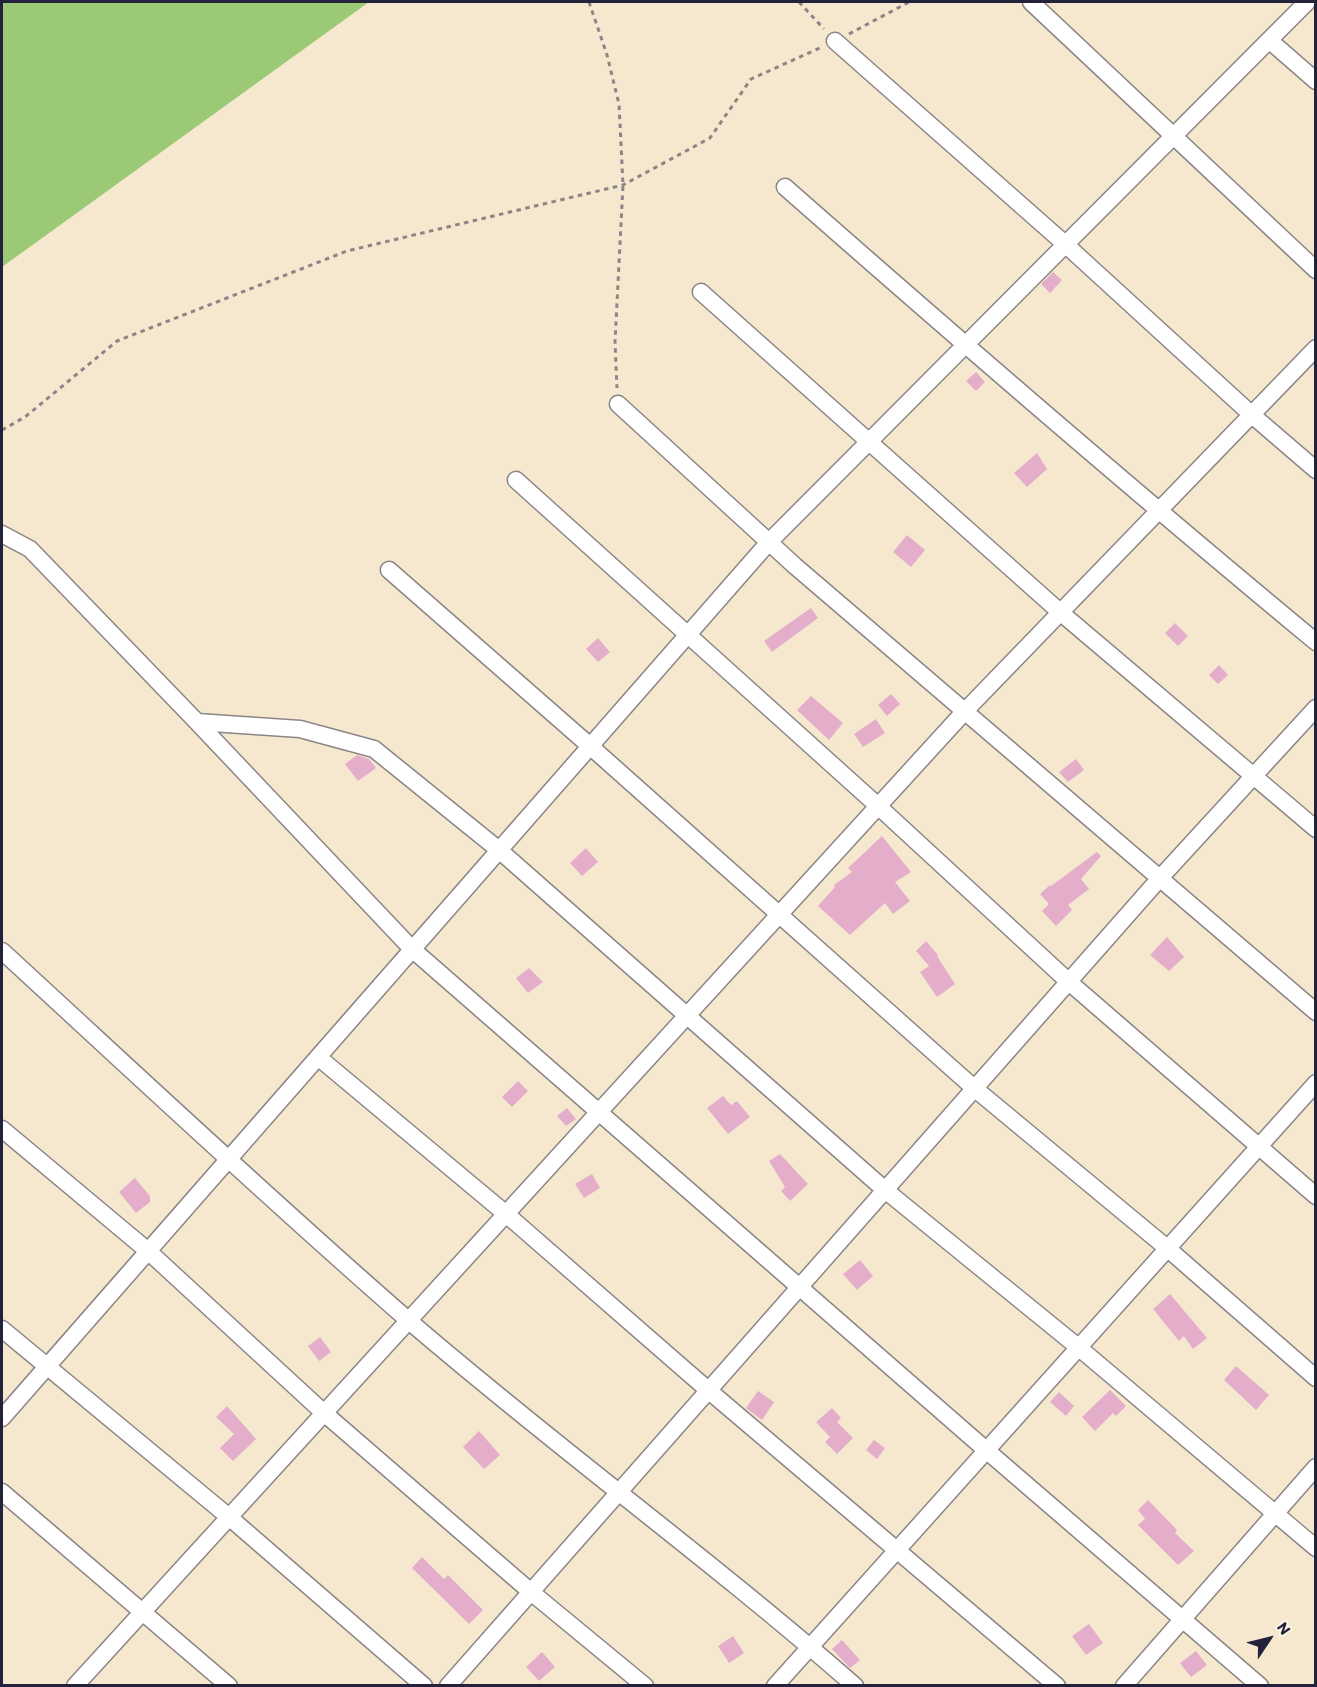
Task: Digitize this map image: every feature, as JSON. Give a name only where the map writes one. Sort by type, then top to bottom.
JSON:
[{"type":"street","points":[[1031,2],[1316,270]]},
{"type":"street","points":[[2,1418],[769,542],[1307,2]]},
{"type":"street","points":[[1269,40],[1316,81]]},
{"type":"street","points":[[835,41],[1316,470]]},
{"type":"street","points":[[786,187],[964,345],[1316,642]]},
{"type":"street","points":[[701,292],[1060,612],[1316,829]]},
{"type":"street","points":[[75,1686],[965,711],[1316,348]]},
{"type":"street","points":[[618,404],[769,542],[1316,1012]]},
{"type":"street","points":[[516,480],[878,806],[1069,982],[1316,1197]]},
{"type":"street","points":[[2,534],[30,549],[412,949],[1260,1686]]},
{"type":"street","points":[[389,570],[591,746],[974,1088],[1167,1248],[1316,1377]]},
{"type":"street","points":[[448,1686],[1160,878],[1316,708]]},
{"type":"street","points":[[197,722],[300,729],[374,749],[499,850],[885,1190],[1078,1347],[1316,1548]]},
{"type":"street","points":[[2,951],[409,1320],[617,1492],[810,1646],[855,1686]]},
{"type":"street","points":[[318,1057],[506,1214],[708,1390],[1058,1686]]},
{"type":"street","points":[[775,1686],[1316,1083]]},
{"type":"street","points":[[2,1129],[148,1251],[324,1413],[531,1592],[645,1686]]},
{"type":"street","points":[[2,1329],[229,1517],[424,1686]]},
{"type":"street","points":[[1124,1686],[1316,1467]]},
{"type":"street","points":[[2,1492],[229,1686]]},
{"type":"path","points":[[589,2],[608,55],[620,104],[623,185],[615,342],[618,404]]},
{"type":"path","points":[[799,2],[835,41]]},
{"type":"path","points":[[2,430],[25,417],[117,341],[346,251],[623,185],[710,138],[751,79],[835,41],[909,2]]},
{"type":"green space","points":[[2,2],[369,2],[2,267]]},
{"type":"building","points":[[1053,272],[1062,280],[1050,293],[1041,284]]},
{"type":"building","points":[[976,372],[985,382],[976,391],[966,381]]},
{"type":"building","points":[[1037,453],[1047,469],[1027,487],[1014,473]]},
{"type":"building","points":[[907,535],[925,550],[911,567],[893,552]]},
{"type":"building","points":[[811,608],[818,618],[772,652],[764,641]]},
{"type":"building","points":[[1175,623],[1188,636],[1178,646],[1165,633]]},
{"type":"building","points":[[598,638],[610,652],[598,662],[586,649]]},
{"type":"building","points":[[1219,665],[1228,675],[1218,684],[1209,675]]},
{"type":"building","points":[[891,694],[900,704],[887,716],[878,705]]},
{"type":"building","points":[[811,696],[843,723],[829,740],[797,710]]},
{"type":"building","points":[[876,719],[885,733],[863,747],[854,734]]},
{"type":"building","points":[[357,755],[369,759],[376,768],[358,781],[345,764]]},
{"type":"building","points":[[1076,759],[1084,770],[1068,782],[1059,772]]},
{"type":"building","points":[[882,836],[911,872],[895,882],[910,901],[893,914],[885,903],[850,935],[818,906],[835,887],[834,885],[852,872],[848,868]]},
{"type":"building","points":[[586,848],[598,862],[582,876],[570,863]]},
{"type":"building","points":[[1097,852],[1101,856],[1081,879],[1089,889],[1068,905],[1072,910],[1056,926],[1042,911],[1049,904],[1040,894]]},
{"type":"building","points":[[1167,937],[1184,957],[1169,971],[1150,955]]},
{"type":"building","points":[[926,941],[938,955],[955,984],[937,997],[920,972],[929,966],[916,951]]},
{"type":"building","points":[[529,968],[543,982],[528,993],[516,978]]},
{"type":"building","points":[[518,1081],[528,1091],[512,1107],[502,1097]]},
{"type":"building","points":[[723,1096],[731,1105],[737,1101],[750,1117],[728,1134],[707,1108]]},
{"type":"building","points":[[567,1108],[576,1119],[566,1126],[557,1116]]},
{"type":"building","points":[[780,1154],[808,1184],[790,1201],[781,1191],[785,1187],[769,1161]]},
{"type":"building","points":[[592,1174],[600,1188],[584,1198],[575,1184]]},
{"type":"building","points":[[135,1178],[150,1196],[150,1202],[136,1213],[119,1192]]},
{"type":"building","points":[[860,1260],[873,1276],[857,1290],[843,1274]]},
{"type":"building","points":[[1170,1294],[1207,1338],[1193,1349],[1184,1336],[1179,1341],[1153,1309]]},
{"type":"building","points":[[320,1337],[331,1352],[319,1361],[308,1346]]},
{"type":"building","points":[[1236,1366],[1269,1395],[1256,1410],[1224,1380]]},
{"type":"building","points":[[1110,1390],[1126,1406],[1116,1416],[1113,1413],[1095,1431],[1082,1417]]},
{"type":"building","points":[[758,1391],[774,1402],[762,1420],[746,1408]]},
{"type":"building","points":[[1059,1392],[1074,1406],[1066,1416],[1050,1402]]},
{"type":"building","points":[[227,1406],[256,1439],[233,1461],[220,1448],[234,1434],[216,1417]]},
{"type":"building","points":[[832,1408],[841,1418],[837,1422],[853,1438],[837,1454],[825,1442],[830,1437],[816,1422]]},
{"type":"building","points":[[479,1431],[500,1455],[484,1469],[463,1447]]},
{"type":"building","points":[[874,1440],[885,1448],[877,1459],[866,1450]]},
{"type":"building","points":[[1148,1500],[1177,1530],[1175,1533],[1194,1551],[1178,1565],[1138,1525],[1145,1519],[1138,1510]]},
{"type":"building","points":[[422,1557],[444,1579],[448,1575],[483,1610],[469,1624],[412,1568]]},
{"type":"building","points":[[1089,1624],[1103,1643],[1086,1655],[1072,1636]]},
{"type":"building","points":[[733,1636],[744,1653],[729,1663],[718,1646]]},
{"type":"building","points":[[842,1640],[860,1660],[850,1668],[832,1649]]},
{"type":"building","points":[[1196,1651],[1207,1665],[1191,1677],[1180,1663]]},
{"type":"building","points":[[542,1652],[555,1667],[539,1681],[526,1667]]}]
